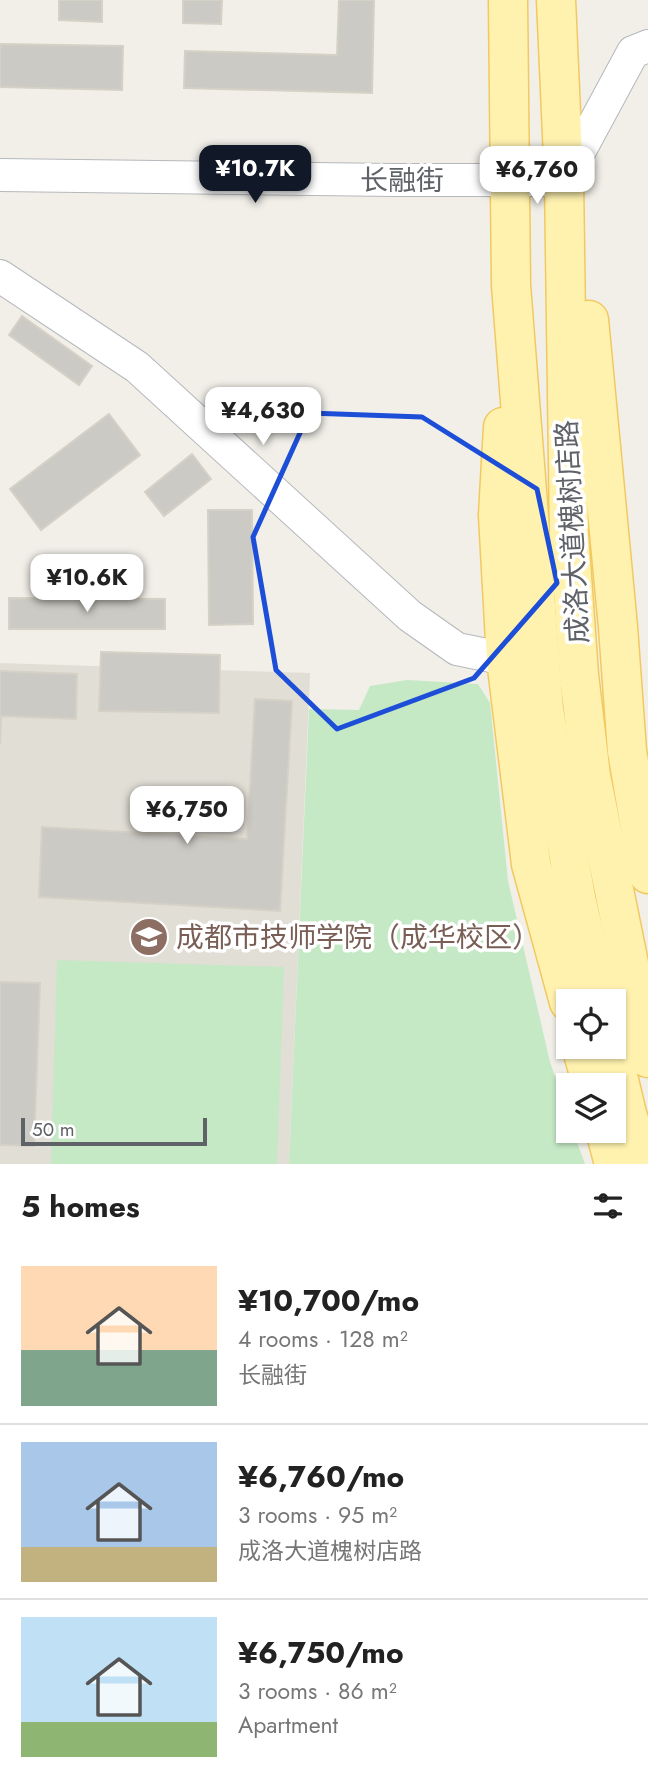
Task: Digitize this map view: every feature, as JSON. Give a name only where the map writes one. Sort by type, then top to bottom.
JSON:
[{"type":"main road","name":"成洛大道槐树店路","points":[[508,0],[511,285],[544,710],[576,898],[597,989]]},
{"type":"main road","name":"成洛大道槐树店路","points":[[556,0],[564,180],[569,534],[579,675],[591,776],[648,1058]]},
{"type":"main road","points":[[564,180],[587,301],[627,751],[648,874]]},
{"type":"main road","points":[[511,285],[498,515],[506,659],[531,864],[565,989]]},
{"type":"main road","points":[[614,1059],[627,1114],[643,1164]]},
{"type":"main road","points":[[608,1143],[614,1164]]},
{"type":"street","points":[[564,180],[633,52],[648,46]]},
{"type":"street","name":"长融街","points":[[0,175],[564,180]]},
{"type":"street","points":[[0,276],[137,367],[410,616],[457,649],[506,659]]},
{"type":"highlighted area","points":[[309,413],[422,417],[537,489],[557,583],[474,678],[337,729],[276,670],[253,537]]},
{"type":"shaded area","name":"成都市技师学院（成华校区）","points":[[0,663],[310,673],[289,1164],[0,1164]]},
{"type":"green space","points":[[407,680],[478,684],[490,703],[508,881],[556,1079],[556,1143],[577,1143],[585,1164],[289,1164],[309,709],[359,710],[370,686]]},
{"type":"green space","points":[[57,960],[284,967],[277,1164],[51,1164]]},
{"type":"building","points":[[59,0],[102,0],[102,22],[59,20]]},
{"type":"building","points":[[183,0],[222,0],[221,24],[183,23]]},
{"type":"building","points":[[339,0],[374,0],[372,93],[184,88],[185,51],[337,55]]},
{"type":"building","points":[[0,44],[123,46],[122,90],[0,87]]},
{"type":"building","points":[[22,316],[92,366],[79,385],[9,335]]},
{"type":"building","points":[[109,414],[140,455],[41,530],[10,489]]},
{"type":"building","points":[[192,454],[211,479],[164,516],[145,492]]},
{"type":"building","points":[[208,510],[252,510],[253,624],[209,625]]},
{"type":"building","points":[[9,598],[165,599],[165,629],[9,629]]},
{"type":"building","points":[[101,652],[220,655],[219,713],[99,711]]},
{"type":"building","points":[[0,671],[77,674],[76,719],[1,716],[0,744]]},
{"type":"building","points":[[255,699],[292,701],[280,911],[39,897],[42,827],[247,839]]},
{"type":"building","points":[[0,982],[40,983],[34,1146],[0,1145]]},
{"type":"place","name":"成都市技师学院（成华校区）","points":[[149,937]]}]
